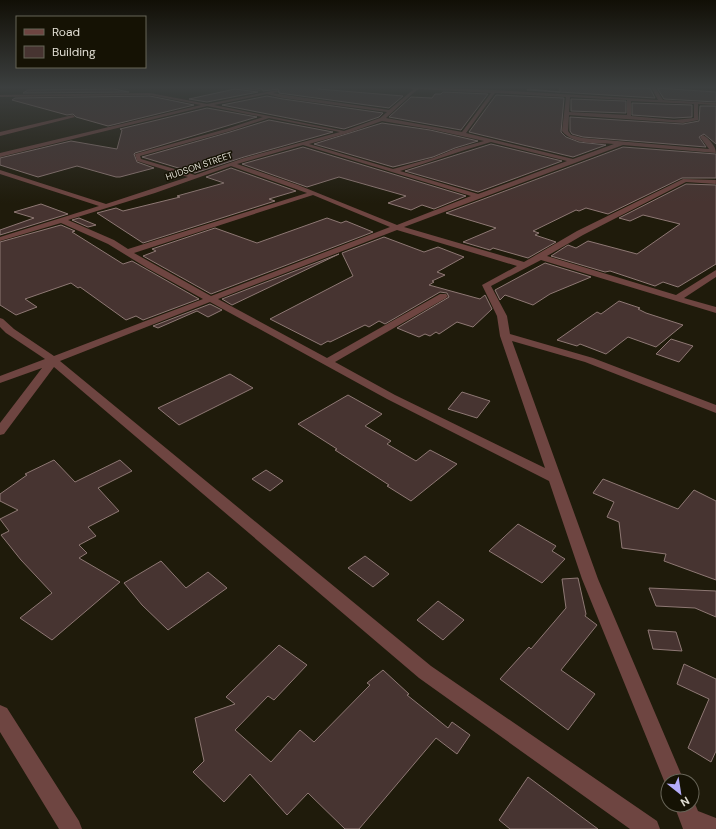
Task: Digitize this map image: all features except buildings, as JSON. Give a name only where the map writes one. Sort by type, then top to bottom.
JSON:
[{"type":"street","points":[[0,134],[33,126]]},
{"type":"street","points":[[0,154],[121,126]]},
{"type":"street","points":[[194,177],[139,160],[137,155],[242,126]]},
{"type":"street","points":[[314,126],[346,132]]},
{"type":"street","name":"HUDSON STREET","points":[[0,239],[230,164],[346,132],[363,126]]},
{"type":"street","points":[[424,126],[490,140],[572,161]]},
{"type":"street","points":[[463,134],[469,126]]},
{"type":"street","points":[[565,126],[565,131],[569,136],[583,140],[714,151]]},
{"type":"street","points":[[703,137],[714,151]]},
{"type":"street","points":[[395,170],[435,159],[457,150],[490,140]]},
{"type":"street","points":[[0,380],[478,196],[623,143]]},
{"type":"street","points":[[304,144],[478,196]]},
{"type":"street","points":[[230,164],[313,193],[398,228],[524,265]]},
{"type":"street","points":[[0,172],[104,206]]},
{"type":"street","points":[[671,773],[590,579],[553,478],[505,336],[502,316],[486,285],[540,257],[580,233],[685,180],[716,182]]},
{"type":"street","points":[[128,252],[313,193]]},
{"type":"street","points":[[61,220],[111,242],[210,299],[391,397],[553,478]]},
{"type":"street","points":[[540,257],[678,297],[716,310]]},
{"type":"street","points":[[678,297],[716,272]]},
{"type":"street","points":[[328,362],[443,296]]},
{"type":"street","points":[[0,321],[10,331],[54,360],[70,376],[104,402],[425,672],[649,829]]},
{"type":"street","points":[[505,336],[589,360],[716,409]]},
{"type":"street","points":[[0,431],[54,360]]},
{"type":"street","points":[[0,714],[71,829]]},
{"type":"street","points":[[690,818],[716,829]]}]
